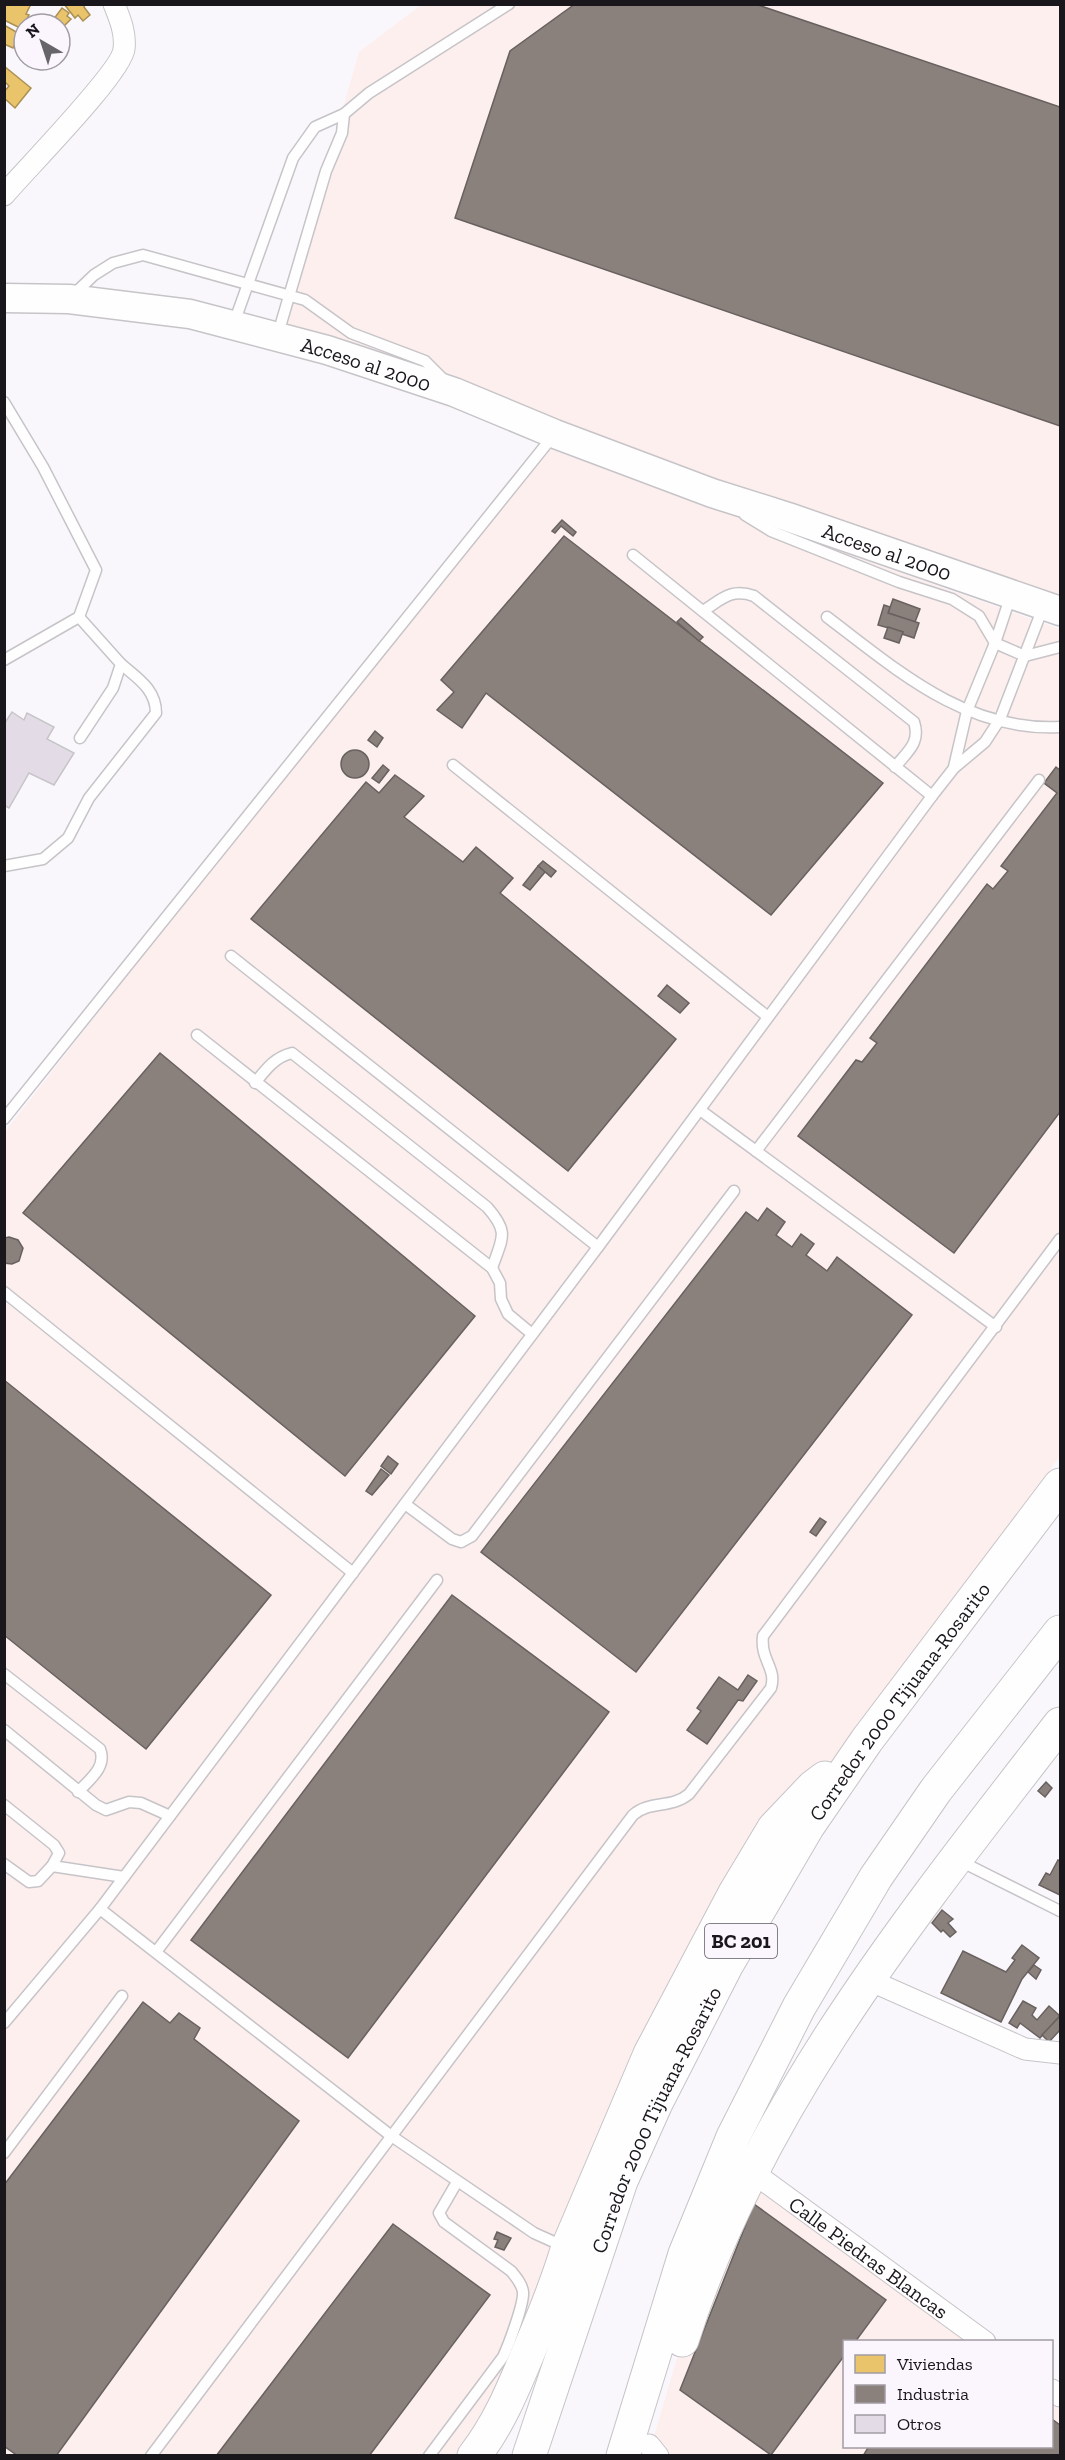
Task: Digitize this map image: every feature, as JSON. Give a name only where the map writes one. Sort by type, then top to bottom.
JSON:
[{"type":"highway","name":"Corredor 2000 Tijuana-Rosarito","points":[[529,2456],[621,2181],[656,2103],[726,1966],[808,1826],[856,1755],[1060,1485]]},
{"type":"highway","points":[[644,2453],[689,2245],[733,2137],[799,2007],[876,1877],[930,1800],[1060,1632]]},
{"type":"highway","points":[[644,2453],[695,2299],[751,2172],[821,2050],[923,1900],[1059,1728]]},
{"type":"highway","points":[[474,2456],[500,2416],[517,2379],[559,2278],[568,2247],[650,2055],[735,1893],[774,1828],[813,1787],[856,1755]]},
{"type":"street","points":[[4,195],[111,76],[125,51],[123,25],[114,4]]},
{"type":"street","name":"Acceso al 2000","points":[[4,298],[69,299],[190,314],[327,350],[454,392],[555,434],[712,493],[1052,608]]},
{"type":"street","points":[[868,1980],[1025,2049],[1060,2053]]},
{"type":"street","name":"Calle Piedras Blancas","points":[[751,2172],[982,2340]]},
{"type":"lane","points":[[234,326],[293,158],[315,127],[344,114],[369,93],[509,4]]},
{"type":"lane","points":[[277,337],[326,171],[342,133],[344,114]]},
{"type":"lane","points":[[69,299],[94,275],[113,262],[143,255],[305,300],[351,333],[424,361],[454,392]]},
{"type":"lane","points":[[4,402],[43,467],[96,570],[79,617],[4,660]]},
{"type":"lane","points":[[4,1119],[555,434]]},
{"type":"lane","name":"Acceso al 2000","points":[[712,493],[771,531],[899,582],[952,599],[979,616],[995,643]]},
{"type":"lane","points":[[633,555],[932,796]]},
{"type":"lane","points":[[703,611],[727,595],[741,591],[754,596],[914,723],[918,733],[915,743],[895,767]]},
{"type":"lane","points":[[954,768],[967,711],[1012,594]]},
{"type":"lane","points":[[4,2024],[100,1909],[598,1247],[932,796],[954,768],[985,742],[1000,719],[1025,656],[1052,608]]},
{"type":"lane","points":[[4,866],[42,859],[68,838],[89,798],[156,713],[156,702],[148,687],[121,664],[79,617]]},
{"type":"lane","points":[[827,617],[918,684],[967,711],[1041,728],[1060,727]]},
{"type":"lane","points":[[995,643],[1025,656],[1060,647]]},
{"type":"lane","points":[[80,738],[112,688],[121,664]]},
{"type":"lane","points":[[453,765],[768,1017]]},
{"type":"lane","points":[[756,1151],[1039,780]]},
{"type":"lane","points":[[231,956],[598,1247]]},
{"type":"lane","points":[[197,1035],[492,1268],[500,1283],[501,1299],[508,1314],[532,1334]]},
{"type":"lane","points":[[255,1083],[273,1061],[292,1053],[325,1077],[501,1222],[503,1236],[492,1268]]},
{"type":"lane","points":[[699,1110],[996,1327]]},
{"type":"lane","points":[[405,1504],[452,1539],[461,1542],[472,1536],[734,1191]]},
{"type":"lane","points":[[151,2456],[390,2135],[633,1815],[644,1807],[675,1803],[689,1794],[771,1688],[774,1677],[762,1649],[763,1636],[1060,1239]]},
{"type":"lane","points":[[4,1292],[353,1573]]},
{"type":"lane","points":[[156,1952],[437,1580]]},
{"type":"lane","points":[[4,1691],[9,1677],[100,1749],[103,1757],[101,1767],[78,1792]]},
{"type":"lane","points":[[4,1730],[96,1805],[106,1810],[135,1802],[170,1816]]},
{"type":"lane","points":[[4,1805],[54,1845],[59,1853],[52,1866],[38,1881],[29,1882],[4,1864]]},
{"type":"lane","points":[[956,1858],[1060,1911]]},
{"type":"lane","points":[[52,1866],[124,1877]]},
{"type":"lane","points":[[100,1909],[390,2135],[534,2234],[559,2246],[568,2247]]},
{"type":"lane","points":[[4,2153],[122,1996]]},
{"type":"lane","points":[[429,2456],[503,2357],[510,2341],[523,2293],[512,2271],[444,2222],[439,2213],[457,2182]]},
{"type":"shaded area","points":[[421,5],[1060,5],[1060,617],[277,337],[359,52]]},
{"type":"shaded area","points":[[541,446],[1060,629],[1060,1456],[740,1890],[595,2158],[520,2412],[487,2455],[5,2455],[4,1133]]},
{"type":"shaded area","points":[[736,2159],[995,2340],[843,2340],[843,2448],[1053,2448],[1053,2382],[1060,2387],[1060,2455],[648,2456]]},
{"type":"building: Viviendas","points":[[4,4],[31,4],[27,12],[12,12],[12,24],[4,20]]},
{"type":"building: Viviendas","points":[[64,4],[85,4],[84,7],[90,15],[83,21],[78,15],[75,18]]},
{"type":"building: Viviendas","points":[[4,25],[12,30],[12,48],[4,44]]},
{"type":"building: Viviendas","points":[[4,66],[31,88],[15,108],[4,98],[4,92],[9,86],[4,81]]},
{"type":"building: Industria","points":[[575,4],[755,4],[1060,107],[1060,426],[455,218],[510,51]]},
{"type":"building: Industria","points":[[562,520],[576,532],[573,536],[561,526],[555,533],[552,531]]},
{"type":"building: Industria","points":[[564,536],[883,783],[771,915],[486,693],[462,728],[437,710],[454,692],[441,680]]},
{"type":"building: Industria","points":[[893,599],[920,609],[915,622],[888,613]]},
{"type":"building: Industria","points":[[884,605],[890,607],[888,613],[919,623],[914,638],[902,634],[903,632],[878,625]]},
{"type":"building: Industria","points":[[681,618],[703,637],[699,641],[677,622]]},
{"type":"building: Industria","points":[[888,627],[903,632],[899,643],[884,638]]},
{"type":"building: Industria","points":[[375,731],[383,738],[377,747],[368,740]]},
{"type":"building: Industria","points":[[355,750],[365,754],[369,764],[365,774],[355,778],[345,774],[341,764],[345,754]]},
{"type":"building: Industria","points":[[383,765],[389,770],[379,783],[372,778]]},
{"type":"building: Industria","points":[[1056,767],[1060,770],[1060,1112],[954,1253],[798,1136],[856,1060],[862,1062],[877,1043],[870,1038],[987,884],[993,889],[1008,871],[1001,866],[1057,793],[1044,783]]},
{"type":"building: Industria","points":[[395,775],[424,796],[404,817],[463,862],[476,847],[513,878],[500,893],[676,1039],[568,1171],[251,919],[366,782],[379,793]]},
{"type":"building: Industria","points":[[543,861],[556,871],[551,877],[538,866]]},
{"type":"building: Industria","points":[[538,866],[545,872],[530,890],[523,885]]},
{"type":"building: Industria","points":[[667,985],[689,1003],[680,1013],[658,996]]},
{"type":"building: Industria","points":[[160,1053],[475,1316],[345,1476],[23,1213]]},
{"type":"building: Industria","points":[[767,1208],[785,1222],[776,1235],[792,1247],[801,1234],[814,1244],[806,1255],[827,1271],[837,1257],[912,1315],[636,1672],[481,1552],[746,1212],[758,1221]]},
{"type":"building: Industria","points":[[4,1238],[18,1240],[23,1248],[19,1261],[12,1264],[4,1263]]},
{"type":"building: Industria","points":[[4,1380],[271,1595],[146,1749],[4,1635]]},
{"type":"building: Industria","points":[[388,1456],[398,1464],[391,1474],[381,1466]]},
{"type":"building: Industria","points":[[381,1469],[389,1475],[372,1495],[366,1491]]},
{"type":"building: Industria","points":[[820,1518],[826,1522],[816,1536],[810,1532]]},
{"type":"building: Industria","points":[[452,1595],[609,1712],[348,2058],[191,1940]]},
{"type":"building: Industria","points":[[748,1675],[757,1681],[743,1701],[738,1700],[707,1744],[687,1730],[701,1711],[697,1708],[719,1677],[738,1690]]},
{"type":"building: Industria","points":[[1046,1782],[1052,1788],[1045,1797],[1038,1791]]},
{"type":"building: Industria","points":[[1058,1860],[1060,1861],[1060,1895],[1039,1885],[1046,1873],[1050,1875]]},
{"type":"building: Industria","points":[[942,1910],[953,1919],[948,1923],[956,1932],[950,1937],[932,1923]]},
{"type":"building: Industria","points":[[1022,1945],[1039,1958],[1022,1979],[1001,2022],[941,1993],[963,1951],[1006,1972],[1015,1960],[1012,1958]]},
{"type":"building: Industria","points":[[1034,1965],[1041,1970],[1036,1979],[1028,1972]]},
{"type":"building: Industria","points":[[1023,2001],[1036,2008],[1032,2015],[1037,2020],[1049,2006],[1060,2016],[1040,2038],[1020,2023],[1017,2028],[1009,2023]]},
{"type":"building: Industria","points":[[143,2002],[170,2023],[179,2013],[200,2028],[194,2039],[299,2121],[56,2456],[18,2456],[4,2446],[4,2185]]},
{"type":"building: Industria","points":[[1060,2016],[1060,2030],[1049,2042],[1042,2035]]},
{"type":"building: Industria","points":[[754,2204],[886,2300],[856,2340],[843,2340],[843,2357],[771,2455],[680,2390]]},
{"type":"building: Industria","points":[[393,2224],[490,2295],[369,2456],[216,2456]]},
{"type":"building: Industria","points":[[497,2232],[511,2238],[504,2250],[495,2247],[498,2240],[494,2239]]},
{"type":"building: Industria","points":[[1053,2420],[1060,2425],[1060,2456],[863,2456],[868,2448],[1053,2448]]},
{"type":"building: Otros","points":[[12,712],[24,720],[27,713],[54,727],[47,739],[74,753],[54,785],[29,773],[9,808],[4,805],[4,724]]}]
